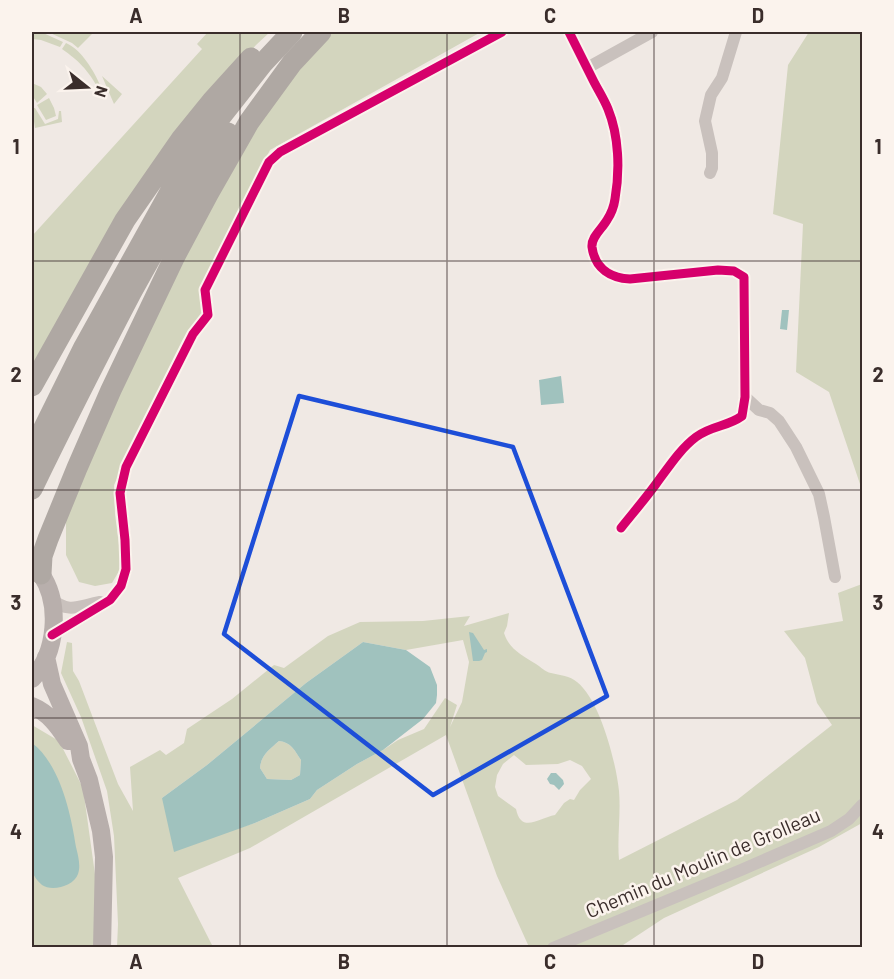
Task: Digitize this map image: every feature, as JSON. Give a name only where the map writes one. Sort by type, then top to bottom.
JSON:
[{"type":"highway","points":[[32,386],[125,220],[182,138],[212,101],[277,32]]},
{"type":"highway","points":[[32,452],[84,347],[170,192],[216,124],[263,63],[292,32]]},
{"type":"highway","points":[[32,489],[94,363],[189,190],[254,97],[311,32]]},
{"type":"highway","points":[[36,568],[111,390],[175,256],[212,186],[249,122],[292,63],[321,32]]},
{"type":"main road","points":[[32,679],[46,657],[54,617],[51,599],[36,568]]},
{"type":"main road","points":[[46,657],[52,684],[79,746],[101,831],[104,857],[102,948]]},
{"type":"main road","points":[[32,706],[47,714],[55,722],[81,759]]},
{"type":"street","points":[[52,635],[110,600],[121,586],[126,569],[120,493],[126,467],[193,334],[208,315],[205,290],[269,162],[280,152],[502,32]]},
{"type":"street","points":[[569,32],[608,108],[615,131],[617,150],[615,201],[609,218],[592,240],[592,249],[597,261],[606,273],[618,278],[630,279],[718,270],[734,271],[744,277],[745,397],[742,416],[732,423],[721,425],[697,436],[684,448],[621,528]]},
{"type":"street","points":[[587,68],[652,32]]},
{"type":"street","points":[[710,173],[712,153],[705,120],[711,95],[722,78],[736,32]]},
{"type":"street","points":[[745,397],[759,410],[770,413],[779,421],[796,447],[819,494],[835,577]]},
{"type":"street","points":[[51,599],[60,607],[71,609],[110,600]]},
{"type":"street","name":"Chemin du Moulin de Grolleau","points":[[553,948],[831,831],[849,819],[862,805]]},
{"type":"highlighted area","points":[[299,396],[513,447],[607,696],[433,795],[224,634]]},
{"type":"green space","points":[[32,32],[41,32],[63,42],[60,47],[32,39]]},
{"type":"green space","points":[[48,32],[94,32],[78,48]]},
{"type":"green space","points":[[208,32],[270,32],[174,139],[32,365],[32,236],[202,49],[197,44]]},
{"type":"green space","points":[[332,32],[481,32],[270,150],[229,231],[202,314],[183,339],[114,485],[120,553],[119,571],[112,583],[95,586],[79,582],[66,555],[66,516],[124,377],[235,157],[287,81]]},
{"type":"green space","points":[[809,32],[862,32],[862,490],[829,392],[796,372],[803,224],[773,214],[788,65]]},
{"type":"green space","points":[[66,43],[82,56],[101,87],[98,88],[82,66],[62,49]]},
{"type":"green space","points":[[102,76],[122,94],[114,104]]},
{"type":"green space","points":[[32,83],[41,87],[47,94],[37,103],[32,95]]},
{"type":"green space","points":[[49,98],[56,116],[46,120],[37,105]]},
{"type":"green space","points":[[32,108],[35,108],[45,124],[58,119],[59,111],[61,111],[62,122],[35,128]]},
{"type":"green space","points":[[862,584],[862,823],[819,847],[664,918],[620,947],[529,947],[497,876],[446,735],[250,848],[178,878],[213,947],[117,947],[114,836],[107,791],[81,717],[61,673],[67,642],[72,643],[73,671],[79,681],[118,784],[133,811],[130,767],[160,750],[166,755],[184,743],[187,729],[232,699],[274,665],[284,668],[328,636],[360,622],[423,621],[470,616],[464,626],[509,613],[504,633],[513,647],[547,672],[568,677],[577,682],[593,703],[600,717],[606,732],[619,791],[619,860],[737,800],[832,725],[817,703],[805,658],[784,631],[843,621],[838,593]],"holes":[[[463,640],[469,662],[462,702],[450,727],[457,705],[445,698],[424,729],[398,740],[357,764],[317,790],[310,799],[239,828],[162,798],[207,765],[306,683],[363,642],[406,650]],[[514,755],[526,765],[558,764],[570,760],[582,766],[591,779],[574,800],[570,799],[564,803],[555,815],[526,823],[518,817],[516,809],[498,796],[495,787],[497,775],[503,764]]]},
{"type":"green space","points":[[32,725],[59,741],[83,788],[98,896],[94,947],[32,947]]},
{"type":"green space","points":[[279,741],[290,745],[301,760],[300,775],[291,780],[267,779],[260,768],[264,756]]},
{"type":"water","points":[[782,310],[789,310],[787,330],[780,329]]},
{"type":"water","points":[[561,376],[564,403],[541,405],[539,380]]},
{"type":"water","points":[[469,632],[473,633],[484,650],[487,649],[482,660],[473,661]]},
{"type":"water","points":[[363,642],[406,650],[430,667],[437,685],[437,695],[436,703],[423,719],[383,750],[317,790],[310,799],[255,823],[174,852],[162,798],[207,765],[306,683]],"holes":[[[279,741],[287,743],[301,760],[300,775],[291,780],[267,779],[260,768],[266,753]]]},
{"type":"water","points":[[32,743],[50,763],[63,790],[78,857],[79,871],[76,878],[67,885],[57,888],[42,885],[32,871]]},
{"type":"water","points":[[551,773],[556,773],[563,780],[564,784],[559,790],[547,779]]},
{"type":"cycle path","points":[[52,635],[110,600],[121,586],[126,569],[120,493],[126,467],[193,334],[208,315],[205,290],[269,162],[280,152],[502,32]]},
{"type":"cycle path","points":[[569,32],[612,119],[618,153],[614,204],[592,243],[594,255],[600,267],[616,277],[630,279],[718,270],[734,271],[744,277],[745,397],[742,416],[702,433],[690,442],[674,459],[621,528]]}]
